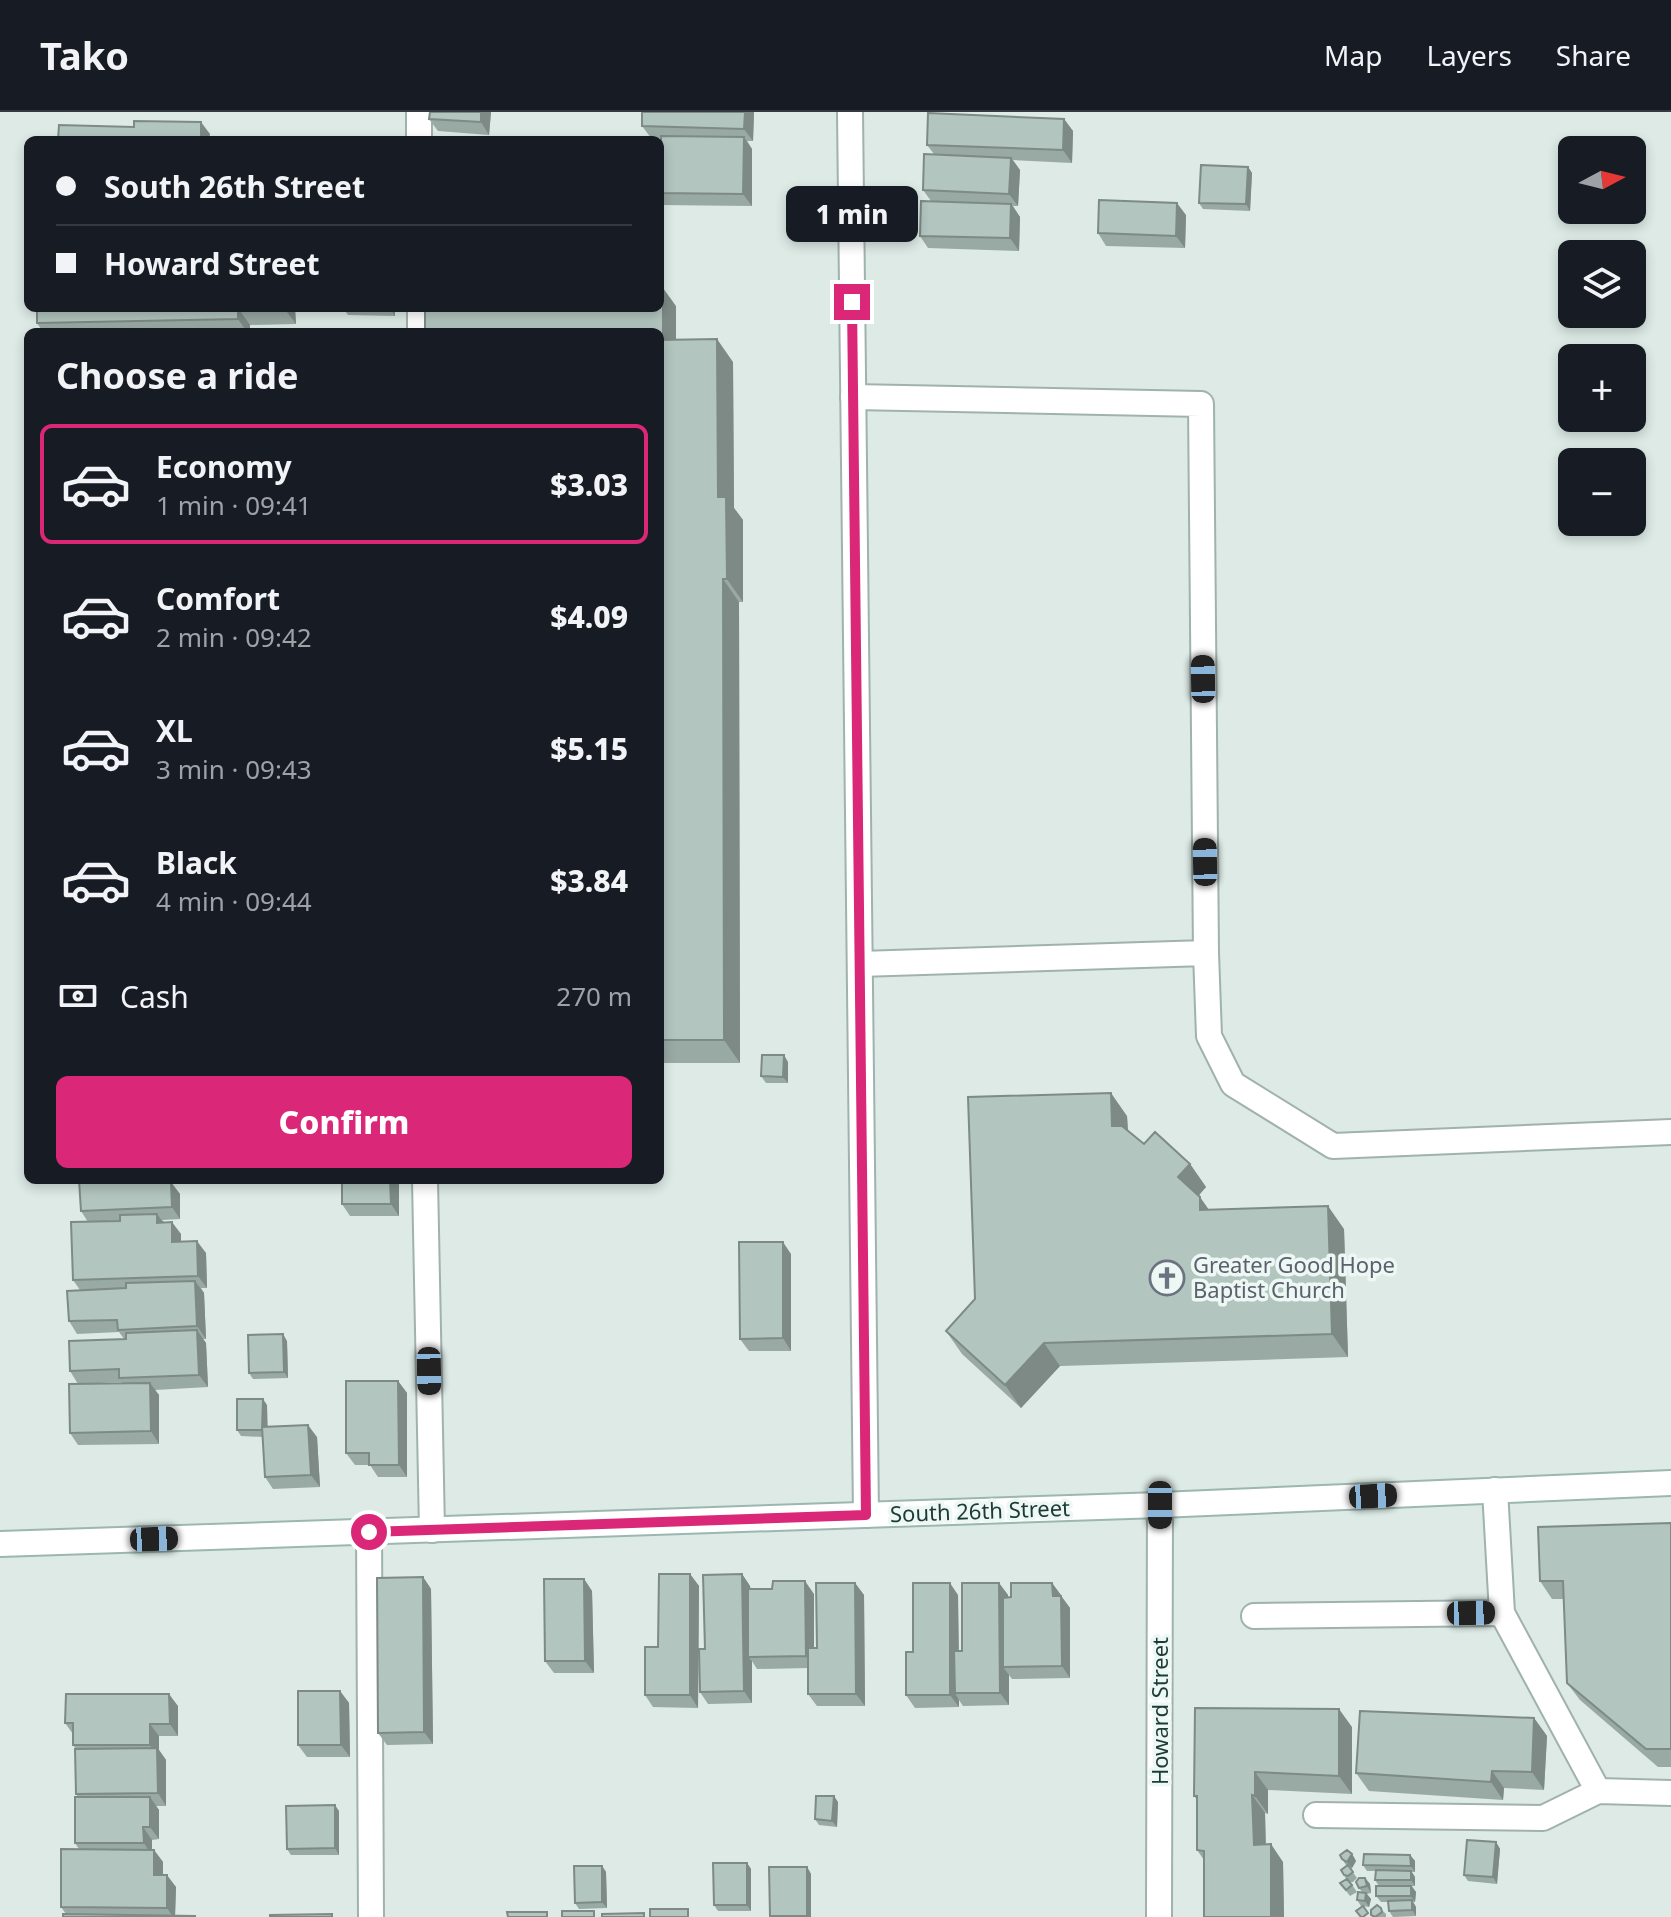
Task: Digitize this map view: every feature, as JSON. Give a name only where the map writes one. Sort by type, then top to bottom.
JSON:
[{"type":"street","points":[[419,112],[419,136]]},
{"type":"street","points":[[850,112],[866,1515]]},
{"type":"street","points":[[853,397],[1201,404],[1209,1036],[1233,1084],[1333,1146],[1671,1132]]},
{"type":"street","points":[[860,964],[1206,953]]},
{"type":"street","points":[[425,1184],[432,1530]]},
{"type":"street","name":"South 26th Street","points":[[0,1544],[1160,1505],[1671,1483]]},
{"type":"street","points":[[1495,1490],[1502,1613],[1598,1791]]},
{"type":"street","name":"Howard Street","points":[[1159,1917],[1160,1505]]},
{"type":"street","points":[[369,1532],[371,1917]]},
{"type":"street","points":[[1254,1616],[1502,1613]]},
{"type":"street","points":[[1316,1815],[1543,1818],[1598,1791],[1671,1793]]},
{"type":"building","points":[[430,112],[481,112],[481,122],[429,119]]},
{"type":"building","points":[[642,112],[745,112],[744,129],[642,126]]},
{"type":"building","points":[[928,113],[1064,119],[1063,150],[927,145]]},
{"type":"building","points":[[134,121],[201,122],[201,136],[58,136],[59,125],[134,127]]},
{"type":"building","points":[[664,136],[744,137],[743,194],[664,193]]},
{"type":"building","points":[[924,154],[1011,158],[1009,194],[923,190]]},
{"type":"building","points":[[1201,165],[1248,167],[1246,204],[1199,203]]},
{"type":"building","points":[[1099,200],[1177,203],[1176,236],[1098,233]]},
{"type":"building","points":[[921,201],[1011,204],[1010,238],[920,236]]},
{"type":"building","points":[[37,312],[238,312],[238,319],[37,323]]},
{"type":"building","points":[[425,312],[663,312],[663,328],[425,328]]},
{"type":"building","points":[[717,339],[718,497],[726,497],[727,579],[723,579],[724,1040],[664,1040],[664,340]]},
{"type":"building","points":[[762,1055],[784,1055],[783,1077],[761,1076]]},
{"type":"building","name":"Greater Good Hope Baptist Church","points":[[1111,1093],[1112,1126],[1122,1126],[1144,1144],[1155,1132],[1190,1164],[1178,1177],[1200,1197],[1200,1210],[1328,1206],[1332,1334],[1044,1343],[1005,1385],[946,1331],[975,1299],[968,1097]]},
{"type":"building","points":[[79,1184],[171,1184],[172,1207],[81,1211]]},
{"type":"building","points":[[342,1184],[390,1184],[391,1204],[342,1204]]},
{"type":"building","points":[[157,1214],[157,1223],[172,1222],[172,1242],[197,1241],[198,1276],[73,1280],[71,1222],[120,1221],[120,1215]]},
{"type":"building","points":[[739,1242],[783,1242],[783,1338],[740,1339]]},
{"type":"building","points":[[195,1281],[197,1326],[118,1330],[117,1320],[69,1321],[67,1291],[126,1288],[126,1283]]},
{"type":"building","points":[[197,1330],[199,1375],[119,1378],[119,1369],[70,1371],[69,1341],[126,1339],[126,1333]]},
{"type":"building","points":[[283,1334],[284,1372],[249,1373],[248,1335]]},
{"type":"building","points":[[346,1381],[398,1381],[399,1465],[369,1465],[369,1453],[346,1453]]},
{"type":"building","points":[[150,1383],[151,1431],[70,1433],[69,1384]]},
{"type":"building","points":[[237,1399],[263,1399],[262,1430],[237,1430]]},
{"type":"building","points":[[308,1425],[311,1475],[265,1477],[262,1427]]},
{"type":"building","points":[[1671,1523],[1671,1749],[1646,1749],[1567,1683],[1563,1581],[1540,1581],[1538,1527]]},
{"type":"building","points":[[659,1574],[690,1574],[690,1695],[645,1695],[645,1647],[658,1647]]},
{"type":"building","points":[[742,1574],[744,1691],[700,1692],[699,1649],[705,1649],[703,1575]]},
{"type":"building","points":[[423,1577],[424,1732],[378,1733],[377,1578]]},
{"type":"building","points":[[544,1579],[584,1579],[585,1661],[545,1661]]},
{"type":"building","points":[[773,1581],[805,1581],[806,1656],[748,1657],[748,1589],[772,1589]]},
{"type":"building","points":[[816,1583],[855,1583],[856,1694],[808,1694],[808,1648],[817,1648]]},
{"type":"building","points":[[913,1583],[950,1583],[950,1695],[906,1695],[906,1652],[913,1652]]},
{"type":"building","points":[[962,1583],[999,1583],[1000,1693],[955,1693],[954,1651],[962,1651]]},
{"type":"building","points":[[1011,1583],[1052,1583],[1053,1596],[1061,1596],[1062,1666],[1003,1667],[1003,1598],[1011,1597]]},
{"type":"building","points":[[298,1691],[340,1691],[341,1745],[298,1745]]},
{"type":"building","points":[[66,1694],[169,1694],[170,1724],[150,1724],[150,1745],[73,1745],[73,1723],[65,1723]]},
{"type":"building","points":[[1195,1708],[1339,1709],[1339,1776],[1255,1772],[1255,1796],[1252,1795],[1254,1845],[1271,1844],[1271,1917],[1204,1917],[1204,1851],[1197,1850],[1197,1796],[1194,1796]]},
{"type":"building","points":[[1360,1711],[1534,1718],[1532,1772],[1492,1771],[1491,1782],[1356,1773]]},
{"type":"building","points":[[157,1748],[158,1793],[76,1794],[75,1749]]},
{"type":"building","points":[[816,1796],[834,1796],[832,1821],[815,1819]]},
{"type":"building","points":[[75,1797],[150,1797],[150,1827],[143,1827],[144,1843],[75,1843]]},
{"type":"building","points":[[335,1805],[335,1848],[287,1849],[286,1806]]},
{"type":"building","points":[[1467,1840],[1496,1842],[1493,1877],[1464,1875]]},
{"type":"building","points":[[61,1849],[154,1850],[154,1875],[167,1875],[167,1908],[61,1907]]},
{"type":"building","points":[[1347,1850],[1352,1854],[1347,1862],[1340,1855]]},
{"type":"building","points":[[1364,1854],[1410,1855],[1411,1866],[1363,1865]]},
{"type":"building","points":[[713,1863],[747,1863],[747,1905],[714,1905]]},
{"type":"building","points":[[1348,1865],[1353,1872],[1348,1876],[1341,1870]]},
{"type":"building","points":[[574,1866],[602,1866],[602,1902],[575,1903]]},
{"type":"building","points":[[769,1867],[807,1867],[807,1916],[770,1916]]},
{"type":"building","points":[[1376,1870],[1411,1871],[1411,1880],[1375,1880]]},
{"type":"building","points":[[1359,1878],[1365,1878],[1367,1886],[1359,1888],[1356,1882]]},
{"type":"building","points":[[1347,1879],[1352,1885],[1346,1890],[1340,1883]]},
{"type":"building","points":[[1376,1886],[1411,1886],[1411,1896],[1376,1896]]},
{"type":"building","points":[[1358,1892],[1366,1893],[1365,1901],[1357,1900]]},
{"type":"building","points":[[1412,1900],[1412,1910],[1389,1911],[1388,1901]]},
{"type":"building","points":[[1377,1905],[1382,1912],[1375,1917],[1371,1915],[1371,1910]]},
{"type":"building","points":[[1363,1906],[1368,1913],[1361,1917],[1356,1911]]},
{"type":"building","points":[[650,1909],[688,1909],[688,1917],[650,1917]]},
{"type":"building","points":[[562,1911],[594,1911],[594,1917],[562,1917]]},
{"type":"building","points":[[507,1912],[547,1912],[547,1917],[508,1917]]},
{"type":"building","points":[[644,1913],[644,1917],[602,1917],[602,1914]]},
{"type":"building","points":[[63,1914],[196,1916],[63,1917]]},
{"type":"building","points":[[332,1914],[332,1917],[270,1917],[270,1915]]},
{"type":"place","name":"Greater Good Hope Baptist Church","points":[[1167,1278]]},
{"type":"route","points":[[369,1532],[866,1515],[852,302]]}]
